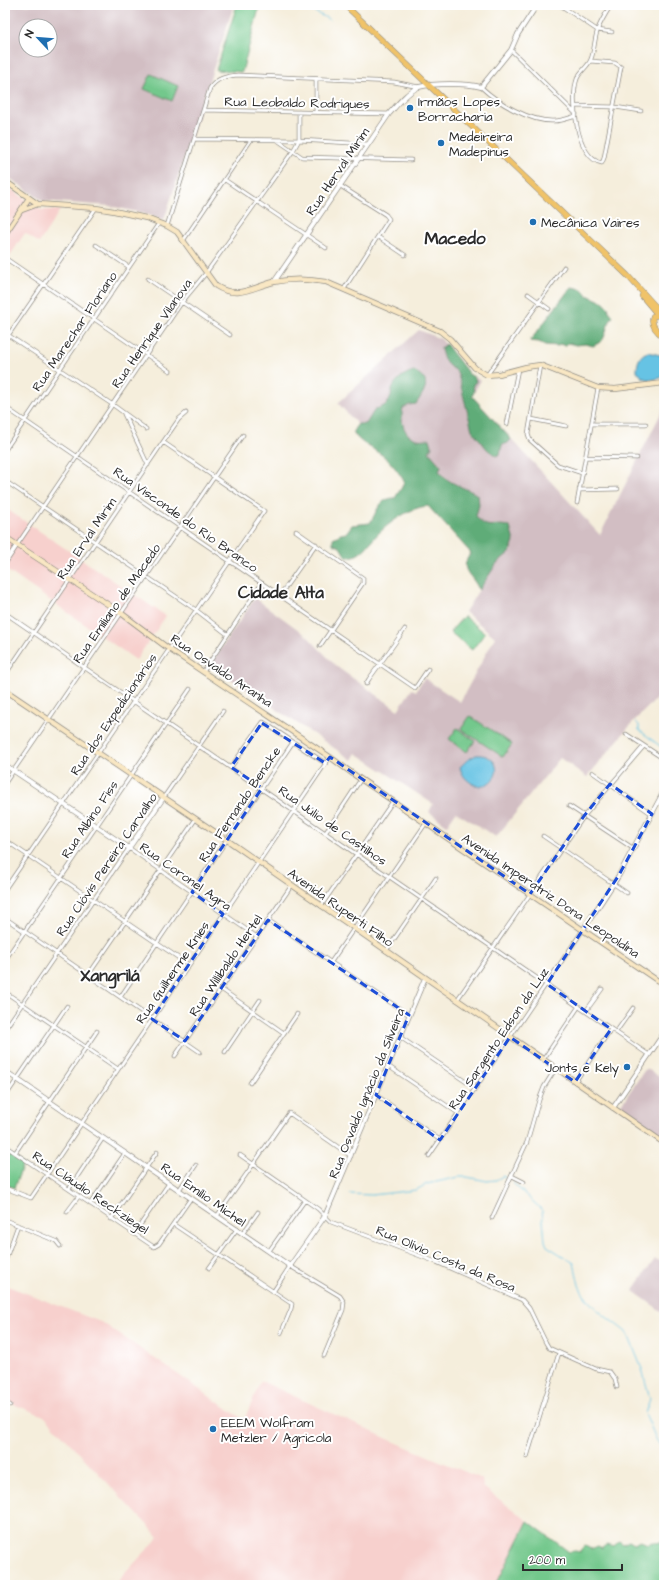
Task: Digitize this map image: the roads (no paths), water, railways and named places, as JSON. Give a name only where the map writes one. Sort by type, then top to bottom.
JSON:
[{"type":"highway","points":[[345,5],[616,265],[643,292],[664,317]]},
{"type":"highway","points":[[616,265],[664,322]]},
{"type":"highway","points":[[658,314],[664,317]]},
{"type":"highway","points":[[658,314],[653,316],[652,323],[658,332],[664,337]]},
{"type":"main road","points":[[5,181],[38,204]]},
{"type":"main road","points":[[5,234],[29,198]]},
{"type":"main road","points":[[22,210],[38,204],[114,210],[146,218],[167,226],[177,232],[216,286],[222,290],[232,293],[243,292],[274,282],[296,279],[313,279],[326,282],[440,331],[450,339],[475,368],[487,375],[499,374],[540,365],[598,388],[615,389],[664,383]]},
{"type":"main road","name":"Rua Osvaldo Aranha","points":[[5,537],[121,614],[169,649],[330,756],[360,779],[426,823]]},
{"type":"main road","name":"Avenida Ruperti Filho","points":[[5,690],[195,820],[227,840],[664,1143]]},
{"type":"main road","name":"Avenida Imperatriz Dona Leopoldina","points":[[426,823],[664,985]]},
{"type":"street","points":[[537,5],[518,34],[511,50],[481,87],[525,115],[554,121],[576,115]]},
{"type":"street","points":[[560,5],[597,30],[612,32]]},
{"type":"street","points":[[590,61],[615,62],[621,67],[615,107],[602,163],[599,163],[591,157],[582,144],[575,106],[577,79],[579,74],[590,61],[597,30],[611,5]]},
{"type":"street","points":[[511,50],[576,115]]},
{"type":"street","points":[[167,226],[213,83],[218,79],[227,76],[394,82],[419,88]]},
{"type":"street","points":[[316,79],[316,112]]},
{"type":"street","name":"Rua Herval Mirim","points":[[274,282],[339,185],[389,114],[401,101],[419,88],[429,86],[469,85],[481,87]]},
{"type":"street","points":[[575,106],[615,107],[641,111]]},
{"type":"street","name":"Rua Leobaldo Rodrigues","points":[[204,110],[389,114]]},
{"type":"street","name":"Rua Henrique Vilanova","points":[[5,563],[182,302],[206,273],[293,151],[299,140],[299,112]]},
{"type":"street","points":[[194,139],[299,140],[368,144]]},
{"type":"street","points":[[183,241],[251,140]]},
{"type":"street","points":[[277,140],[293,151],[307,157],[411,160]]},
{"type":"street","points":[[225,180],[326,248]]},
{"type":"street","points":[[339,185],[386,215],[389,219],[344,289]]},
{"type":"street","points":[[5,340],[7,334],[96,208]]},
{"type":"street","name":"Rua Marechar Floriano","points":[[5,450],[159,223]]},
{"type":"street","points":[[378,237],[405,255]]},
{"type":"street","points":[[96,245],[129,267]]},
{"type":"street","points":[[5,258],[170,371]]},
{"type":"street","points":[[487,375],[564,267]]},
{"type":"street","points":[[148,279],[230,335]]},
{"type":"street","points":[[528,294],[549,309]]},
{"type":"street","points":[[7,334],[146,429]]},
{"type":"street","points":[[540,365],[528,434],[530,440],[558,465],[582,473]]},
{"type":"street","points":[[507,424],[518,369]]},
{"type":"street","points":[[577,503],[598,388]]},
{"type":"street","name":"Rua Visconde do Rio Branco","points":[[5,407],[415,688],[428,669]]},
{"type":"street","points":[[124,413],[148,465]]},
{"type":"street","name":"Rua Erval Mirim","points":[[5,675],[163,442],[179,419],[186,413]]},
{"type":"street","points":[[531,419],[566,426]]},
{"type":"street","points":[[591,424],[646,424]]},
{"type":"street","name":"Rua Emiliano de Macedo","points":[[5,783],[243,435]]},
{"type":"street","points":[[163,442],[215,477]]},
{"type":"street","points":[[585,457],[637,458]]},
{"type":"street","name":"Rua dos Expedicionários","points":[[5,889],[264,511],[215,477]]},
{"type":"street","points":[[5,481],[94,543],[196,610],[227,634]]},
{"type":"street","points":[[579,490],[618,489]]},
{"type":"street","points":[[296,531],[363,578],[363,584],[320,646]]},
{"type":"street","points":[[280,595],[316,544]]},
{"type":"street","points":[[203,672],[262,583]]},
{"type":"street","name":"Rua Júlio de Castilhos","points":[[5,613],[649,1054]]},
{"type":"street","points":[[366,684],[406,629]]},
{"type":"street","name":"Rua Albino Fiss","points":[[5,960],[190,689]]},
{"type":"street","name":"Rua Clóvis Pereira Carvalho","points":[[5,1029],[223,711]]},
{"type":"street","points":[[231,767],[262,722],[265,722],[326,763]]},
{"type":"street","points":[[626,734],[664,759]]},
{"type":"street","name":"Rua Fernando Bencke","points":[[121,996],[293,742]]},
{"type":"street","points":[[457,1000],[584,816],[644,746]]},
{"type":"street","name":"Rua Guilherme Knies","points":[[5,1188],[31,1198],[330,756]]},
{"type":"street","name":"Rua Coronel Agra","points":[[5,765],[129,848],[257,937]]},
{"type":"street","points":[[592,772],[652,814]]},
{"type":"street","points":[[326,832],[360,779]]},
{"type":"street","points":[[583,930],[634,849],[664,791]]},
{"type":"street","points":[[321,906],[394,801]]},
{"type":"street","points":[[569,806],[634,849]]},
{"type":"street","points":[[89,974],[195,820]]},
{"type":"street","points":[[331,962],[426,823]]},
{"type":"street","points":[[544,836],[627,893]]},
{"type":"street","points":[[5,840],[189,965]]},
{"type":"street","points":[[386,951],[436,878]]},
{"type":"street","name":"Rua Willibaldo Hertel","points":[[175,1056],[292,885]]},
{"type":"street","points":[[5,918],[73,963],[200,1052]]},
{"type":"street","points":[[268,920],[409,1015]]},
{"type":"street","name":"Rua Sargento Edson da Luz","points":[[429,1156],[583,930]]},
{"type":"street","name":"Rua Osvaldo Ignácio da Silveira","points":[[290,1266],[325,1216],[425,978]]},
{"type":"street","points":[[221,989],[284,1033]]},
{"type":"street","points":[[586,1011],[602,989]]},
{"type":"street","points":[[5,992],[118,1069]]},
{"type":"street","points":[[225,1052],[260,1000]]},
{"type":"street","points":[[5,1097],[67,1006]]},
{"type":"street","points":[[543,1060],[579,1006]]},
{"type":"street","points":[[616,1032],[633,1008]]},
{"type":"street","points":[[250,1083],[297,1014]]},
{"type":"street","points":[[575,1082],[611,1029]]},
{"type":"street","points":[[14,1153],[97,1031]]},
{"type":"street","points":[[613,1108],[664,1033]]},
{"type":"street","points":[[400,1037],[475,1088]]},
{"type":"street","points":[[388,1066],[458,1113]]},
{"type":"street","points":[[492,1218],[526,1142],[544,1087],[556,1068]]},
{"type":"street","name":"Rua Emílio Michel","points":[[5,1071],[126,1152],[290,1266],[340,1296],[344,1302],[343,1310],[324,1356]]},
{"type":"street","points":[[376,1095],[440,1140]]},
{"type":"street","points":[[217,1216],[289,1113],[351,1156]]},
{"type":"street","points":[[69,1190],[104,1138]]},
{"type":"street","name":"Rua Cláudio Reckziegel","points":[[5,1146],[151,1245],[156,1246],[191,1198]]},
{"type":"street","points":[[90,1204],[126,1152]]},
{"type":"street","points":[[111,1219],[157,1152]]},
{"type":"street","name":"Rua Olívio Costa da Rosa","points":[[240,1155],[318,1209],[331,1222],[436,1262],[522,1300],[529,1308],[549,1348],[596,1369],[610,1372],[615,1379],[617,1386]]},
{"type":"street","points":[[180,1190],[196,1165]]},
{"type":"street","points":[[512,1176],[524,1182]]},
{"type":"street","points":[[134,1234],[169,1183]]},
{"type":"street","points":[[67,1212],[79,1196]]},
{"type":"street","points":[[269,1251],[305,1200]]},
{"type":"street","points":[[243,1233],[258,1212]]},
{"type":"street","points":[[5,1220],[56,1242],[60,1246]]},
{"type":"street","points":[[172,1224],[292,1304],[281,1333]]},
{"type":"street","points":[[5,1261],[18,1225]]},
{"type":"street","points":[[210,1268],[237,1229]]},
{"type":"street","points":[[273,1292],[290,1266]]},
{"type":"street","points":[[527,1457],[559,1353]]},
{"type":"street","points":[[5,1403],[10,1404]]},
{"type":"water","points":[[648,352],[664,356],[664,374],[661,378],[651,380],[643,378],[637,371],[640,359],[645,353]]},
{"type":"water","points":[[476,755],[490,758],[494,762],[496,768],[496,773],[493,779],[488,784],[480,787],[467,780],[460,767],[467,760]]},
{"type":"waterway","points":[[302,5],[330,20]]},
{"type":"waterway","points":[[636,722],[639,725],[639,730],[664,749]]},
{"type":"waterway","points":[[349,1194],[372,1195],[416,1190],[427,1184],[459,1177],[487,1181],[496,1180],[503,1176],[507,1179]]},
{"type":"waterway","points":[[512,1182],[542,1210],[545,1241],[547,1246],[574,1263],[579,1285],[587,1299],[599,1311],[626,1332],[629,1337],[642,1369],[650,1399],[645,1413],[656,1439],[664,1451]]},
{"type":"place","name":"Irmãos Lopes Borracharia","points":[[410,108]]},
{"type":"place","name":"Medeireira Madepinus","points":[[441,143]]},
{"type":"place","name":"Mecânica Vaires","points":[[533,222]]},
{"type":"place","name":"Jonts e Kely","points":[[627,1067]]},
{"type":"place","name":"EEEM Wolfram Metzler / Agricola","points":[[213,1429]]},
{"type":"district","name":"Macedo","points":[[455,238]]},
{"type":"district","name":"Cidade Alta","points":[[281,592]]},
{"type":"district","name":"Xangrilá","points":[[110,975]]}]
